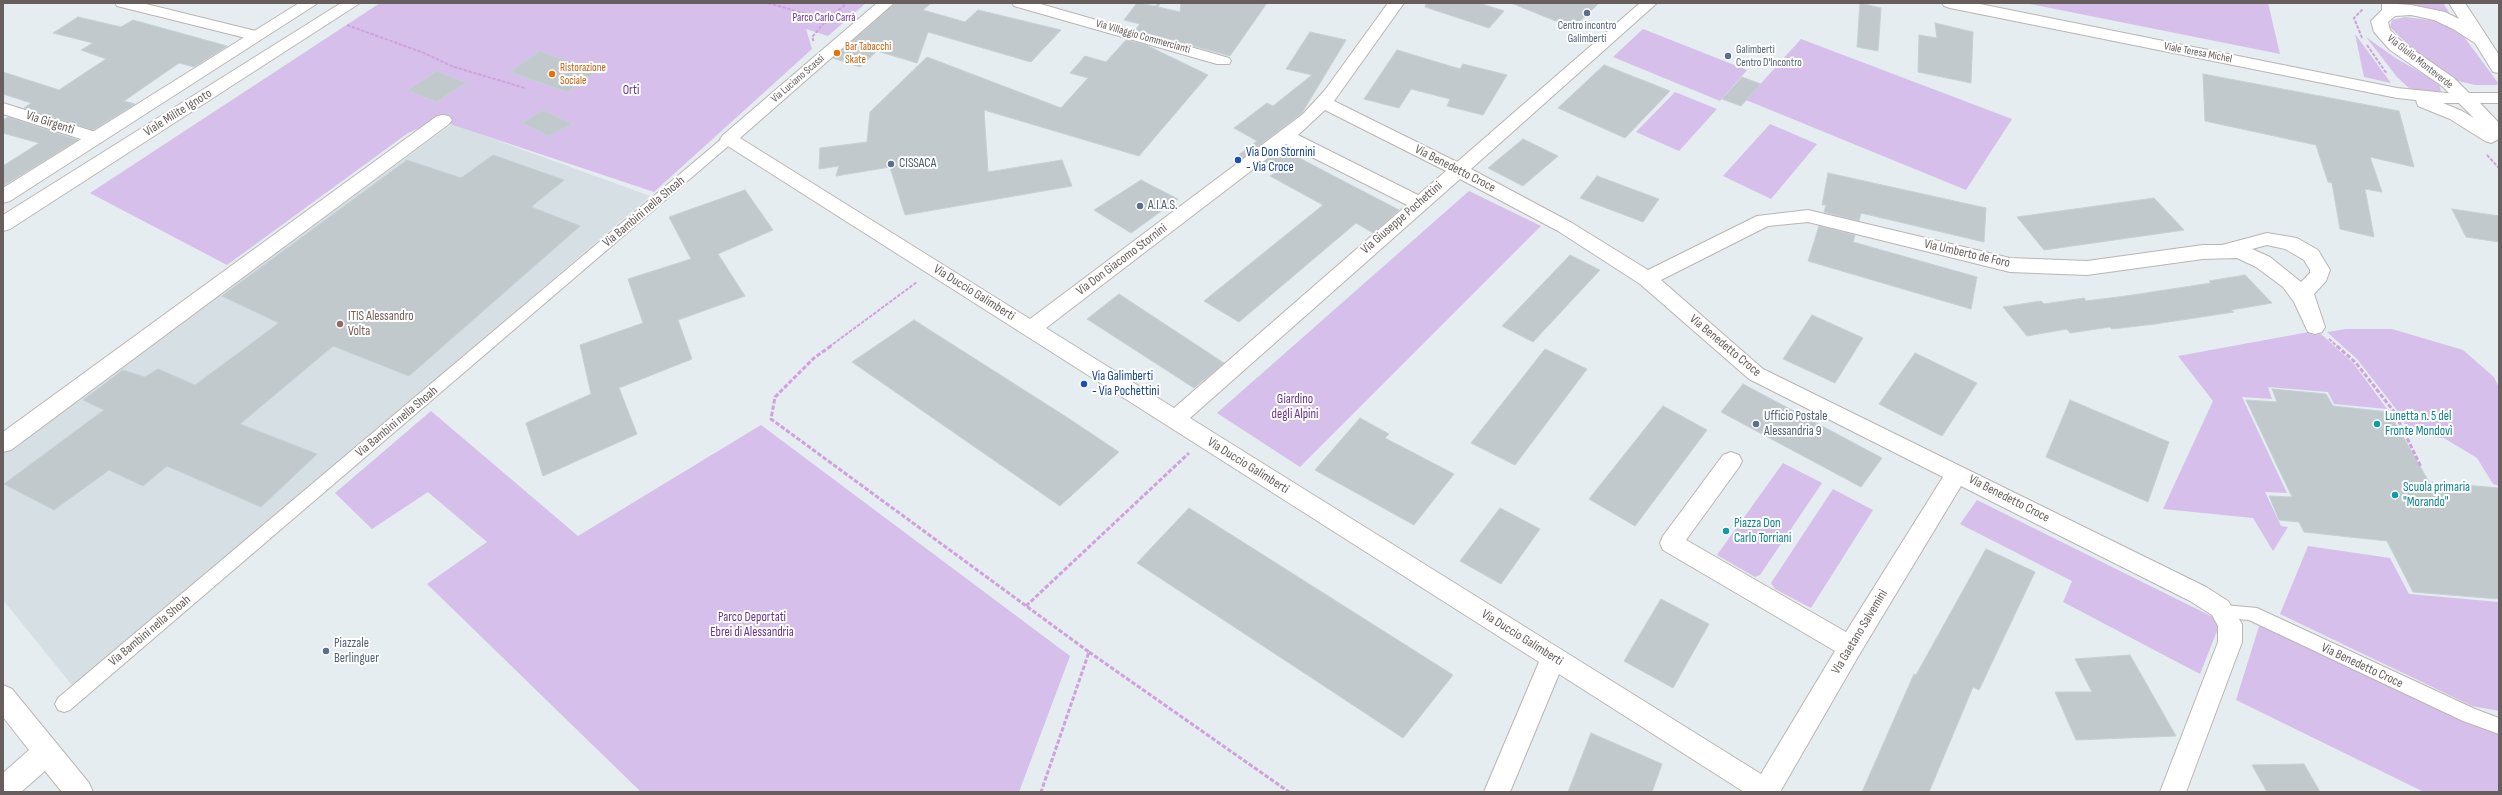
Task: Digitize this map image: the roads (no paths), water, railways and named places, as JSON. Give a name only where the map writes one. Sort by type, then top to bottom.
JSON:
[{"type":"street","points":[[124,3],[258,36]]},
{"type":"street","name":"Viale Milite Ignoto","points":[[3,197],[310,3]]},
{"type":"street","name":"Viale Milite Ignoto","points":[[3,224],[352,3]]},
{"type":"street","name":"Via Luciano Scassi","points":[[729,139],[886,3]]},
{"type":"street","name":"Via Villaggio Commercianti","points":[[1020,3],[1067,9],[1224,61]]},
{"type":"street","name":"Via Don Giacomo Stornini","points":[[1031,329],[1309,118],[1324,103],[1396,3]]},
{"type":"street","name":"Via Giuseppe Pochettini","points":[[1175,419],[1418,203],[1458,170],[1649,3]]},
{"type":"street","name":"Viale Teresa Michel","points":[[1950,3],[2397,93],[2466,99],[2499,98]]},
{"type":"street","points":[[2457,3],[2499,68]]},
{"type":"street","points":[[2390,7],[2439,16],[2459,25],[2481,40]]},
{"type":"street","name":"Via Giulio Monteverde","points":[[2390,7],[2379,21],[2382,32],[2396,46],[2448,82],[2499,134]]},
{"type":"street","points":[[2397,93],[2456,115],[2499,143]]},
{"type":"street","name":"Via Benedetto Croce","points":[[1324,103],[1458,170],[1565,227],[1647,279],[1756,374],[2198,594],[2224,612],[2251,613],[2469,715],[2499,726]]},
{"type":"street","name":"Via Girgenti","points":[[3,108],[96,138]]},
{"type":"street","points":[[3,444],[443,120]]},
{"type":"street","points":[[1285,136],[1418,203]]},
{"type":"street","name":"Via Duccio Galimberti","points":[[729,139],[1766,792]]},
{"type":"street","name":"Via Bambini nella Shoah","points":[[64,704],[729,139]]},
{"type":"street","name":"Via Umberto de Foro","points":[[1647,279],[1764,220],[1808,216],[2010,265],[2087,268],[2227,250],[2247,254],[2278,272],[2295,287],[2307,308],[2315,327]]},
{"type":"street","points":[[2227,250],[2268,238],[2290,243],[2311,255],[2320,270],[2319,276],[2306,288],[2304,294],[2307,308]]},
{"type":"street","points":[[1731,461],[1671,543],[1850,647]]},
{"type":"street","name":"Via Gaetano Salvemini","points":[[1766,792],[1850,647],[1957,474]]},
{"type":"street","points":[[2173,792],[2230,642],[2231,630],[2224,612]]},
{"type":"street","points":[[1498,792],[1553,658]]},
{"type":"street","points":[[3,697],[79,792]]},
{"type":"street","points":[[3,790],[47,752]]},
{"type":"place","name":"Centro incontro Galimberti","points":[[1587,13]]},
{"type":"place","name":"Bar Tabacchi Skate","points":[[837,53]]},
{"type":"place","name":"Galimberti Centro D'Incontro","points":[[1728,56]]},
{"type":"place","name":"Ristorazione Sociale","points":[[552,74]]},
{"type":"place","name":"Via Don Stornini - Via Croce","points":[[1238,160]]},
{"type":"place","name":"CISSACA","points":[[891,164]]},
{"type":"place","name":"A.I.A.S.","points":[[1140,206]]},
{"type":"place","name":"ITIS Alessandro Volta","points":[[340,324]]},
{"type":"place","name":"Via Galimberti - Via Pochettini","points":[[1084,384]]},
{"type":"place","name":"Ufficio Postale Alessandria 9","points":[[1756,424]]},
{"type":"place","name":"Lunetta n. 5 del Fronte Mondovì","points":[[2377,424]]},
{"type":"place","name":"Scuola primaria \"Morando\"","points":[[2395,495]]},
{"type":"place","name":"Piazza Don Carlo Torriani","points":[[1726,531]]},
{"type":"place","name":"Piazzale Berlinguer","points":[[326,651]]},
{"type":"park label","name":"Parco Carlo Carrà","points":[[824,18]]},
{"type":"park label","name":"Orti","points":[[631,91]]},
{"type":"park label","name":"Giardino degli Alpini","points":[[1295,408]]},
{"type":"park label","name":"Parco Deportati Ebrei di Alessandria","points":[[752,626]]}]
